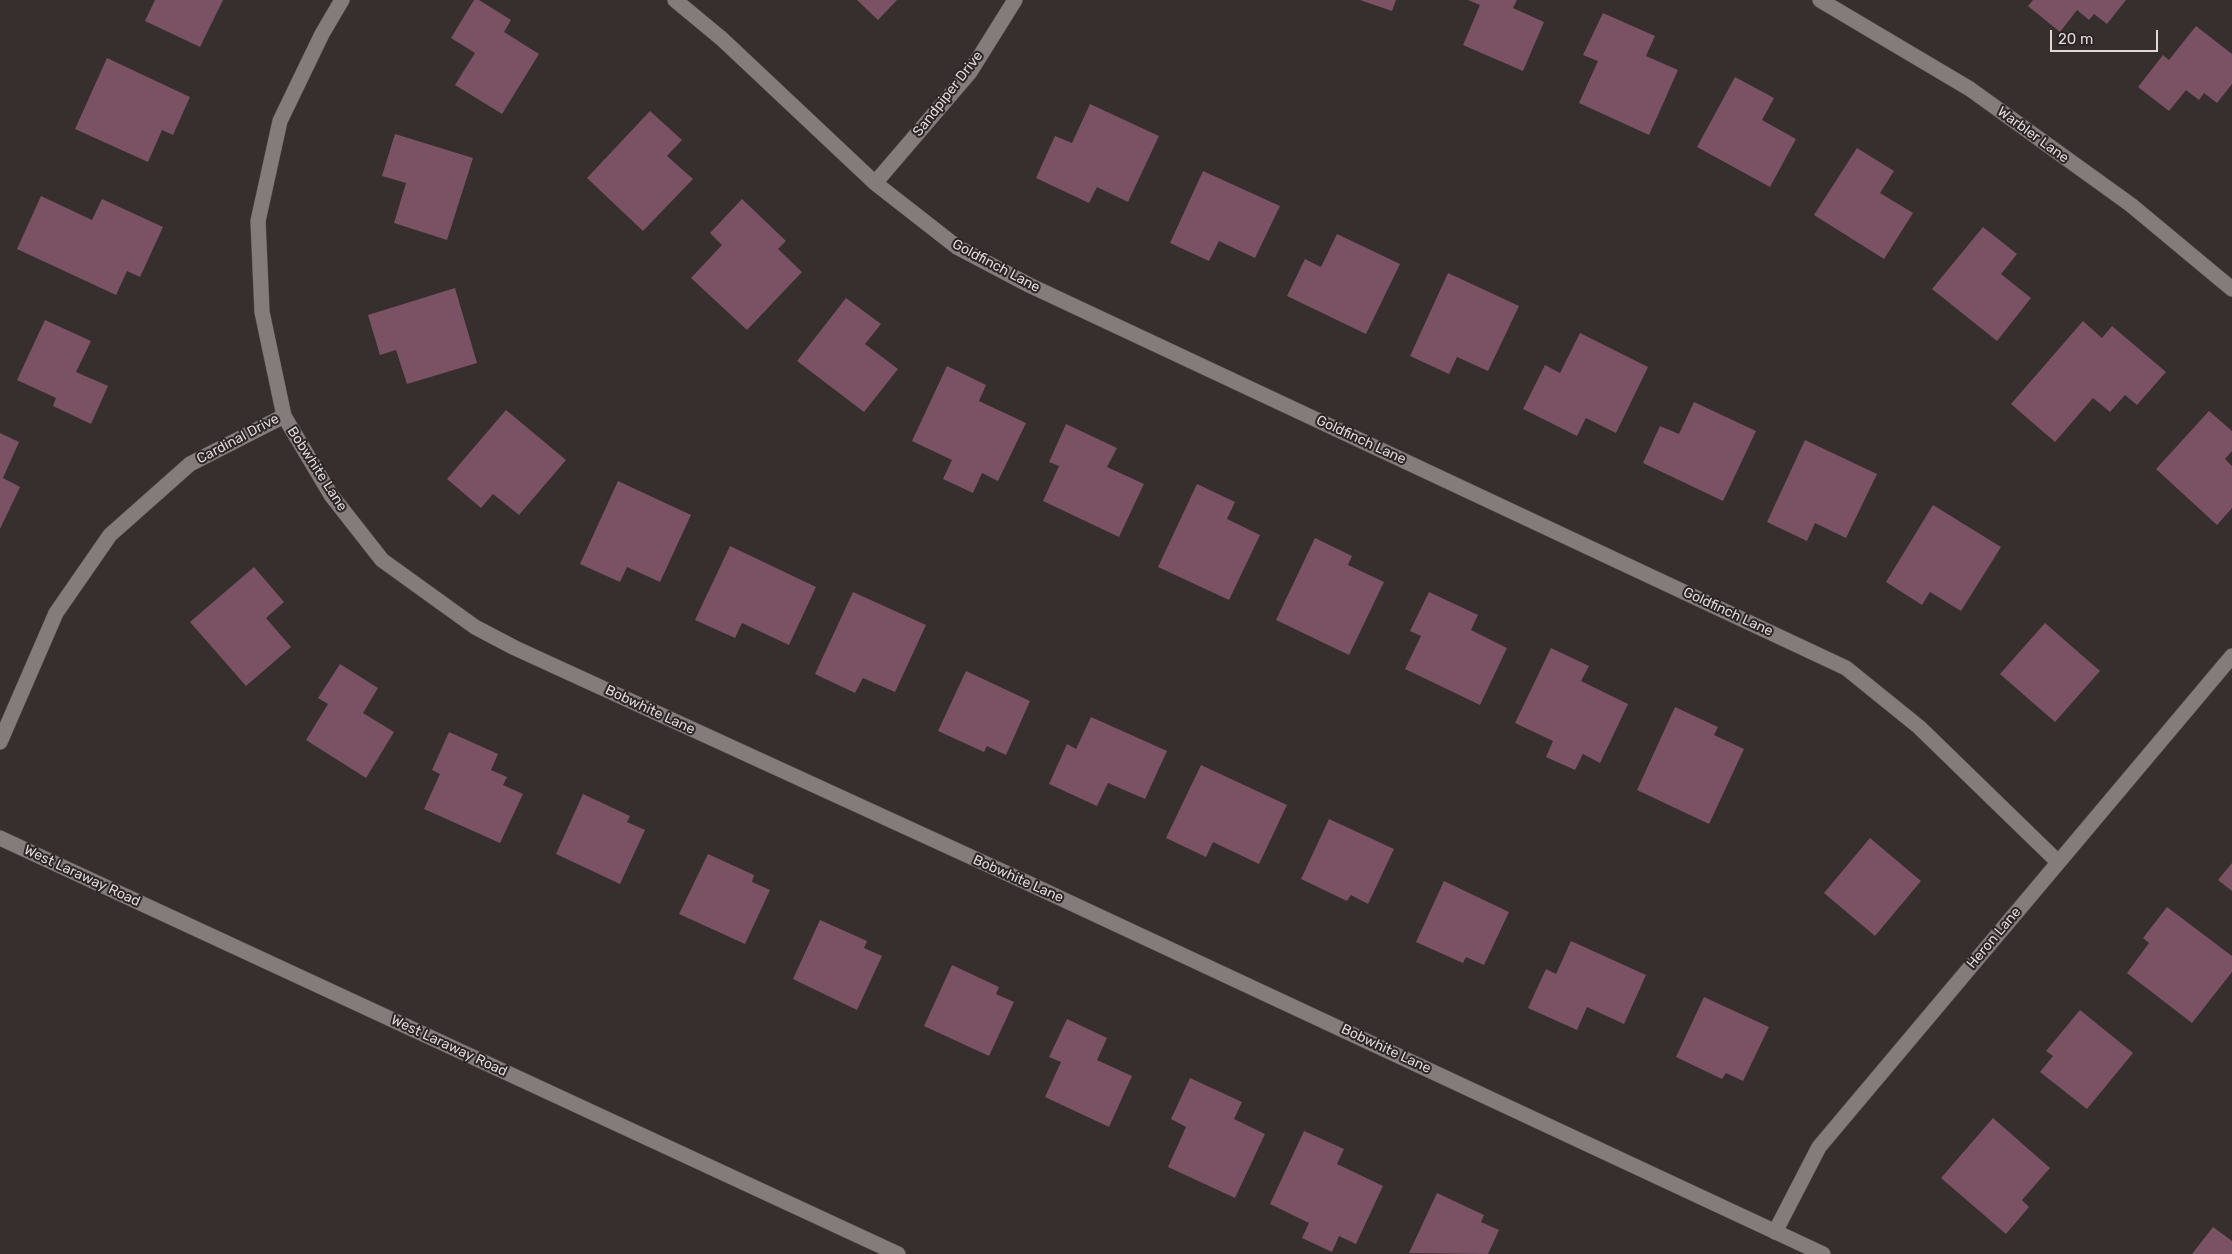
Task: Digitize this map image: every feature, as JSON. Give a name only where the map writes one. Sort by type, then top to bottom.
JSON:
[{"type":"street","name":"Cardinal Drive","points":[[0,742],[56,613],[110,535],[190,464],[284,416],[262,312],[258,222],[280,121],[322,34],[342,0]]},
{"type":"street","name":"Goldfinch Lane","points":[[675,0],[722,39],[875,183],[956,247],[1029,285],[1846,668],[1919,727],[2058,862]]},
{"type":"street","name":"Sandpiper Drive","points":[[875,183],[970,72],[1015,0]]},
{"type":"street","name":"Warbler Lane","points":[[1820,0],[1970,89],[2131,205],[2232,289]]},
{"type":"street","name":"Bobwhite Lane","points":[[284,416],[331,495],[382,560],[475,627],[515,648],[1030,884],[1823,1254]]},
{"type":"street","name":"Heron Lane","points":[[1775,1232],[1820,1147],[2232,656]]},
{"type":"street","name":"West Laraway Road","points":[[0,838],[898,1254]]},
{"type":"building","points":[[155,0],[223,0],[200,47],[145,21]]},
{"type":"building","points":[[474,0],[479,0],[511,20],[504,32],[539,54],[502,114],[455,85],[475,53],[451,38]]},
{"type":"building","points":[[857,0],[897,0],[878,20]]},
{"type":"building","points":[[1360,0],[1396,0],[1392,11]]},
{"type":"building","points":[[1468,0],[1517,0],[1513,8],[1544,22],[1523,71],[1463,45],[1480,5]]},
{"type":"building","points":[[2033,0],[2126,0],[2107,24],[2094,14],[2089,20],[2077,10],[2060,32],[2028,6]]},
{"type":"building","points":[[1603,13],[1655,36],[1646,56],[1678,70],[1649,135],[1579,103],[1598,61],[1583,55]]},
{"type":"building","points":[[2196,26],[2232,54],[2232,84],[2217,103],[2204,93],[2199,100],[2186,90],[2169,111],[2138,87],[2163,55],[2169,60]]},
{"type":"building","points":[[107,58],[190,97],[173,135],[162,130],[148,162],[75,129]]},
{"type":"building","points":[[1735,77],[1774,98],[1762,120],[1796,139],[1770,187],[1697,147]]},
{"type":"building","points":[[1090,104],[1159,136],[1128,202],[1097,187],[1089,203],[1036,178],[1055,136],[1072,143]]},
{"type":"building","points":[[650,111],[682,140],[667,156],[693,179],[643,231],[587,178]]},
{"type":"building","points":[[395,134],[473,158],[447,240],[394,223],[406,183],[382,176]]},
{"type":"building","points":[[1857,148],[1894,171],[1880,193],[1913,213],[1884,259],[1814,215]]},
{"type":"building","points":[[1203,171],[1280,206],[1255,258],[1219,241],[1209,261],[1170,243]]},
{"type":"building","points":[[41,196],[92,220],[102,199],[163,227],[140,277],[127,271],[116,295],[17,249]]},
{"type":"building","points":[[742,199],[786,241],[778,249],[802,272],[747,330],[691,278],[722,245],[710,233]]},
{"type":"building","points":[[1983,227],[2017,254],[2001,274],[2031,298],[1997,341],[1932,289]]},
{"type":"building","points":[[1337,234],[1400,264],[1366,334],[1287,296],[1305,259],[1321,267]]},
{"type":"building","points":[[1448,273],[1519,306],[1488,371],[1457,357],[1449,374],[1410,356]]},
{"type":"building","points":[[455,288],[477,363],[407,384],[396,350],[380,355],[368,315]]},
{"type":"building","points":[[846,298],[881,324],[865,344],[898,369],[864,412],[797,361]]},
{"type":"building","points":[[45,320],[91,341],[76,372],[108,386],[91,424],[53,406],[56,398],[17,380]]},
{"type":"building","points":[[2083,321],[2102,338],[2112,326],[2166,372],[2137,405],[2125,395],[2110,412],[2093,398],[2055,442],[2011,404]]},
{"type":"building","points":[[1580,333],[1648,367],[1616,433],[1586,418],[1577,436],[1523,409],[1545,365],[1560,373]]},
{"type":"building","points":[[947,366],[986,385],[979,401],[1026,423],[998,481],[982,473],[973,493],[943,479],[952,460],[912,441]]},
{"type":"building","points":[[1694,402],[1756,431],[1723,501],[1643,463],[1660,426],[1679,434]]},
{"type":"building","points":[[506,410],[566,460],[519,515],[493,494],[481,508],[447,479]]},
{"type":"building","points":[[2209,411],[2232,431],[2232,451],[2225,459],[2232,466],[2232,508],[2217,525],[2156,469]]},
{"type":"building","points":[[1066,424],[1117,448],[1107,467],[1144,484],[1119,537],[1043,501],[1059,466],[1049,462]]},
{"type":"building","points":[[0,433],[19,442],[3,478],[20,487],[0,529]]},
{"type":"building","points":[[1805,440],[1877,474],[1846,538],[1815,523],[1807,541],[1767,522]]},
{"type":"building","points":[[618,481],[691,515],[660,582],[627,567],[620,582],[580,564]]},
{"type":"building","points":[[1197,484],[1235,502],[1227,519],[1260,535],[1229,600],[1158,567]]},
{"type":"building","points":[[1933,505],[2001,547],[1961,611],[1930,592],[1922,605],[1886,582]]},
{"type":"building","points":[[1315,538],[1352,556],[1348,565],[1384,582],[1349,655],[1276,620]]},
{"type":"building","points":[[730,546],[816,587],[789,645],[742,623],[735,638],[695,620]]},
{"type":"building","points":[[254,567],[284,602],[266,618],[291,647],[246,686],[190,622]]},
{"type":"building","points":[[853,592],[926,625],[895,692],[863,678],[855,693],[815,674]]},
{"type":"building","points":[[1429,592],[1478,615],[1471,630],[1507,648],[1480,705],[1405,669],[1421,636],[1410,631]]},
{"type":"building","points":[[2045,623],[2100,671],[2055,722],[2000,674]]},
{"type":"building","points":[[1551,648],[1589,666],[1581,681],[1628,704],[1600,763],[1583,754],[1575,770],[1546,757],[1553,741],[1515,723]]},
{"type":"building","points":[[340,664],[378,688],[363,713],[394,732],[366,778],[306,740],[328,704],[318,698]]},
{"type":"building","points":[[966,671],[1030,701],[1006,755],[987,746],[984,752],[938,731]]},
{"type":"building","points":[[1675,707],[1718,727],[1714,735],[1744,749],[1709,824],[1637,790]]},
{"type":"building","points":[[1091,717],[1167,751],[1145,799],[1108,783],[1097,806],[1049,784],[1067,744],[1076,749]]},
{"type":"building","points":[[449,732],[498,754],[491,770],[507,777],[503,785],[523,794],[500,843],[424,809],[440,774],[432,770]]},
{"type":"building","points":[[1201,765],[1287,805],[1259,864],[1213,842],[1206,857],[1166,838]]},
{"type":"building","points":[[583,794],[630,816],[627,822],[645,830],[620,884],[556,854]]},
{"type":"building","points":[[1329,819],[1394,849],[1368,904],[1351,895],[1347,901],[1301,879]]},
{"type":"building","points":[[1870,838],[1921,881],[1875,936],[1824,893]]},
{"type":"building","points":[[708,854],[754,875],[752,882],[770,890],[745,944],[679,914]]},
{"type":"building","points":[[2232,863],[2232,891],[2218,880]]},
{"type":"building","points":[[1444,881],[1509,912],[1484,965],[1466,957],[1463,963],[1416,942]]},
{"type":"building","points":[[2167,907],[2232,956],[2232,972],[2192,1023],[2127,973],[2149,943],[2143,938]]},
{"type":"building","points":[[820,920],[867,941],[864,948],[882,956],[857,1010],[793,979]]},
{"type":"building","points":[[1571,941],[1646,975],[1624,1024],[1587,1007],[1577,1030],[1528,1008],[1546,969],[1556,974]]},
{"type":"building","points":[[952,965],[999,987],[996,994],[1014,1002],[989,1056],[924,1026]]},
{"type":"building","points":[[1704,997],[1769,1027],[1743,1081],[1726,1073],[1722,1079],[1676,1057]]},
{"type":"building","points":[[2080,1010],[2133,1053],[2087,1109],[2040,1072],[2053,1056],[2046,1051]]},
{"type":"building","points":[[1067,1019],[1107,1038],[1097,1060],[1132,1076],[1109,1127],[1045,1097],[1061,1062],[1049,1057]]},
{"type":"building","points":[[1190,1078],[1242,1102],[1234,1119],[1265,1134],[1235,1198],[1168,1167],[1186,1127],[1171,1119]]},
{"type":"building","points":[[1993,1118],[2050,1168],[2022,1200],[2029,1207],[2006,1234],[1941,1178]]},
{"type":"building","points":[[1304,1131],[1344,1149],[1337,1164],[1383,1186],[1356,1244],[1339,1236],[1332,1252],[1302,1238],[1309,1223],[1270,1204]]},
{"type":"building","points":[[1437,1193],[1484,1215],[1481,1222],[1499,1230],[1488,1254],[1409,1253]]},
{"type":"building","points":[[2213,1227],[2232,1241],[2232,1254],[2192,1254]]}]
